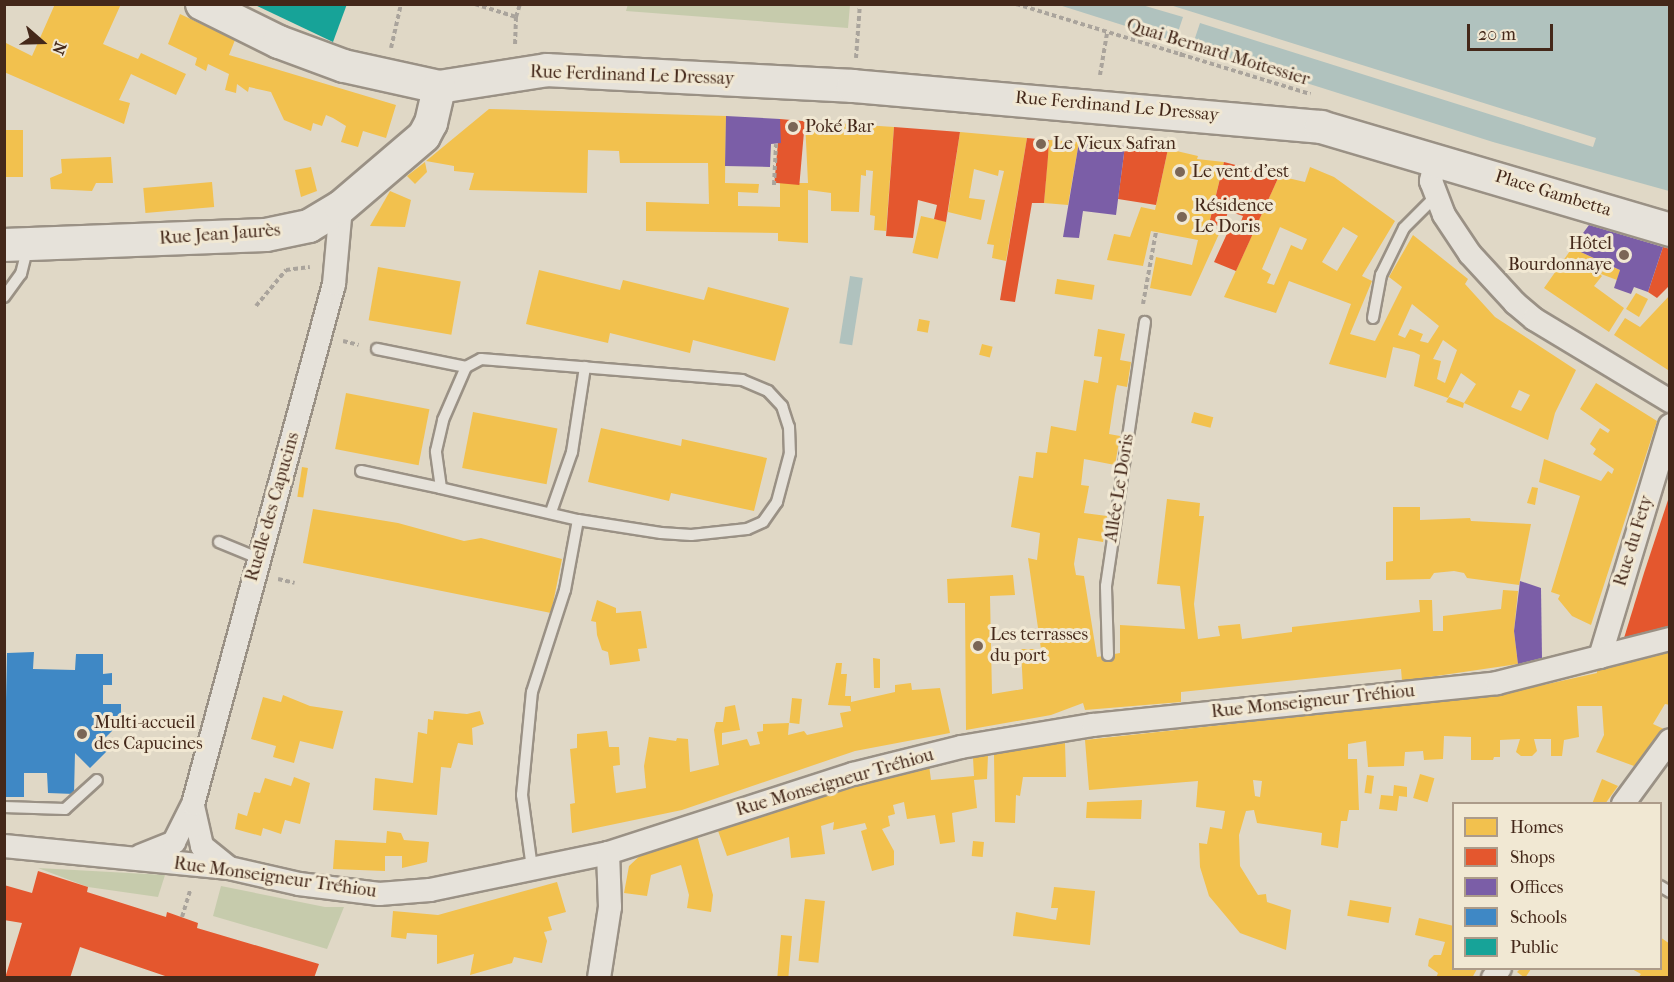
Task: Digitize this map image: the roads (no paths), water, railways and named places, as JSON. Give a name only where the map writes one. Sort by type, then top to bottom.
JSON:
[{"type":"main road","name":"Rue Ferdinand Le Dressay","points":[[202,4],[279,42],[382,77],[439,87],[547,70],[853,86],[1293,123],[1322,127],[1436,159]]},
{"type":"main road","name":"Rue Jean Jaurès","points":[[16,245],[266,235],[309,226],[341,207],[424,136],[431,123],[439,87]]},
{"type":"main road","name":"Place Gambetta","points":[[1436,159],[1670,230]]},
{"type":"street","points":[[1436,159],[1431,181],[1435,197],[1470,254],[1515,303],[1534,319],[1670,401]]},
{"type":"street","name":"Ruelle des Capucins","points":[[136,857],[174,842],[193,804],[339,263],[341,207]]},
{"type":"street","name":"Rue du Fety","points":[[1600,657],[1670,425]]},
{"type":"street","name":"Rue Monseigneur Tréhiou","points":[[4,846],[136,857],[229,868],[299,884],[379,894],[430,890],[608,853],[853,774],[961,747],[1116,715],[1497,683],[1670,639]]},
{"type":"street","points":[[1624,802],[1670,740]]},
{"type":"street","name":"Ruelle des Capucins","points":[[193,804],[202,846],[229,868]]},
{"type":"street","points":[[599,978],[610,907],[608,853]]},
{"type":"lane","points":[[1373,318],[1381,275],[1404,228],[1435,197]]},
{"type":"lane","points":[[4,297],[21,274],[16,245]]},
{"type":"lane","name":"Allée Le Doris","points":[[1108,655],[1106,586],[1145,322]]},
{"type":"lane","points":[[377,350],[466,367]]},
{"type":"lane","points":[[361,471],[551,512],[578,520],[691,535],[747,529],[764,522],[777,502],[790,453],[789,427],[782,406],[757,383],[481,359],[466,367],[454,389],[436,451],[441,488]]},
{"type":"lane","points":[[551,512],[572,452],[585,367]]},
{"type":"lane","points":[[532,868],[522,795],[532,692],[565,590],[578,520]]},
{"type":"lane","points":[[219,542],[258,558]]},
{"type":"lane","points":[[4,807],[65,809],[97,780]]},
{"type":"place","name":"Poké Bar","points":[[793,127]]},
{"type":"place","name":"Le Vieux Safran","points":[[1041,144]]},
{"type":"place","name":"Le vent d'est","points":[[1180,172]]},
{"type":"place","name":"Résidence Le Doris","points":[[1182,217]]},
{"type":"place","name":"Hôtel Bourdonnaye","points":[[1624,255]]},
{"type":"place","name":"Les terrasses du port","points":[[978,646]]},
{"type":"place","name":"Multi-accueil des Capucines","points":[[82,734]]}]
